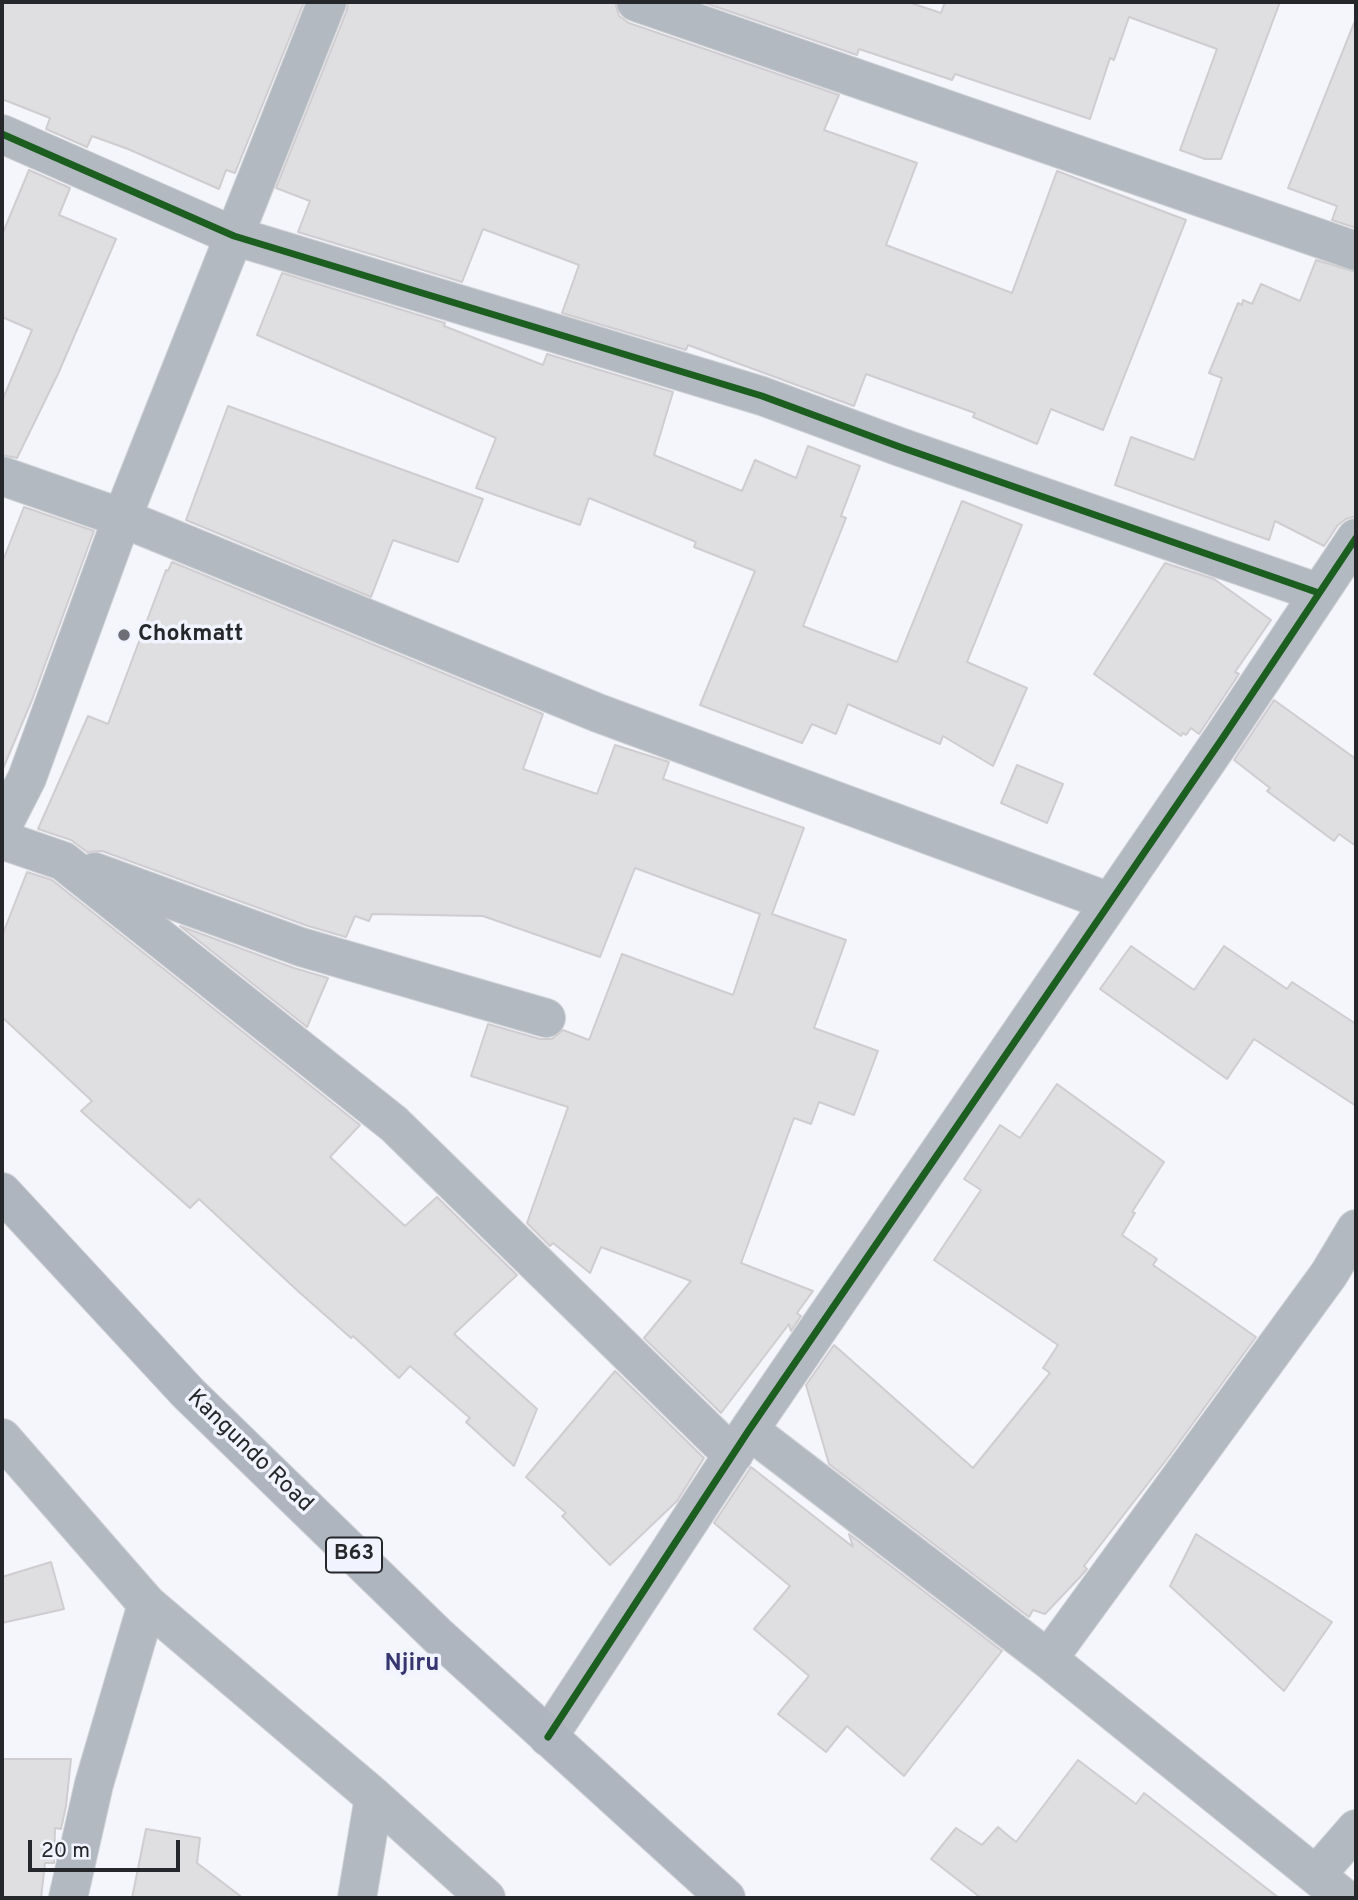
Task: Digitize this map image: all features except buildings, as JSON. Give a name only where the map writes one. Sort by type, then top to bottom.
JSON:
[{"type":"highway","name":"Kangundo Road","points":[[2,1192],[188,1393],[438,1636],[726,1898]]},
{"type":"street","points":[[2,827],[27,778],[122,518],[327,2]]},
{"type":"street","points":[[636,2],[1356,251]]},
{"type":"street","points":[[2,134],[234,236],[762,396],[900,447],[1320,593]]},
{"type":"street","points":[[2,476],[122,518],[597,713],[1110,902]]},
{"type":"street","points":[[548,1737],[741,1442],[1356,538]]},
{"type":"street","points":[[2,840],[301,947],[546,1018]]},
{"type":"street","points":[[63,861],[394,1124],[717,1440],[741,1442],[1048,1659],[1330,1887],[1356,1829]]},
{"type":"street","points":[[1048,1659],[1329,1274],[1356,1229]]},
{"type":"street","points":[[2,1438],[147,1604],[374,1797],[486,1898]]},
{"type":"street","points":[[68,1898],[94,1784],[147,1604]]},
{"type":"street","points":[[357,1898],[374,1797]]},
{"type":"cycle path","points":[[2,134],[234,236],[762,396],[1319,593]]},
{"type":"cycle path","points":[[548,1737],[749,1430],[1224,736],[1356,538]]},
{"type":"place","name":"Chokmatt","points":[[124,635]]},
{"type":"district","name":"Njiru","points":[[412,1665]]}]
